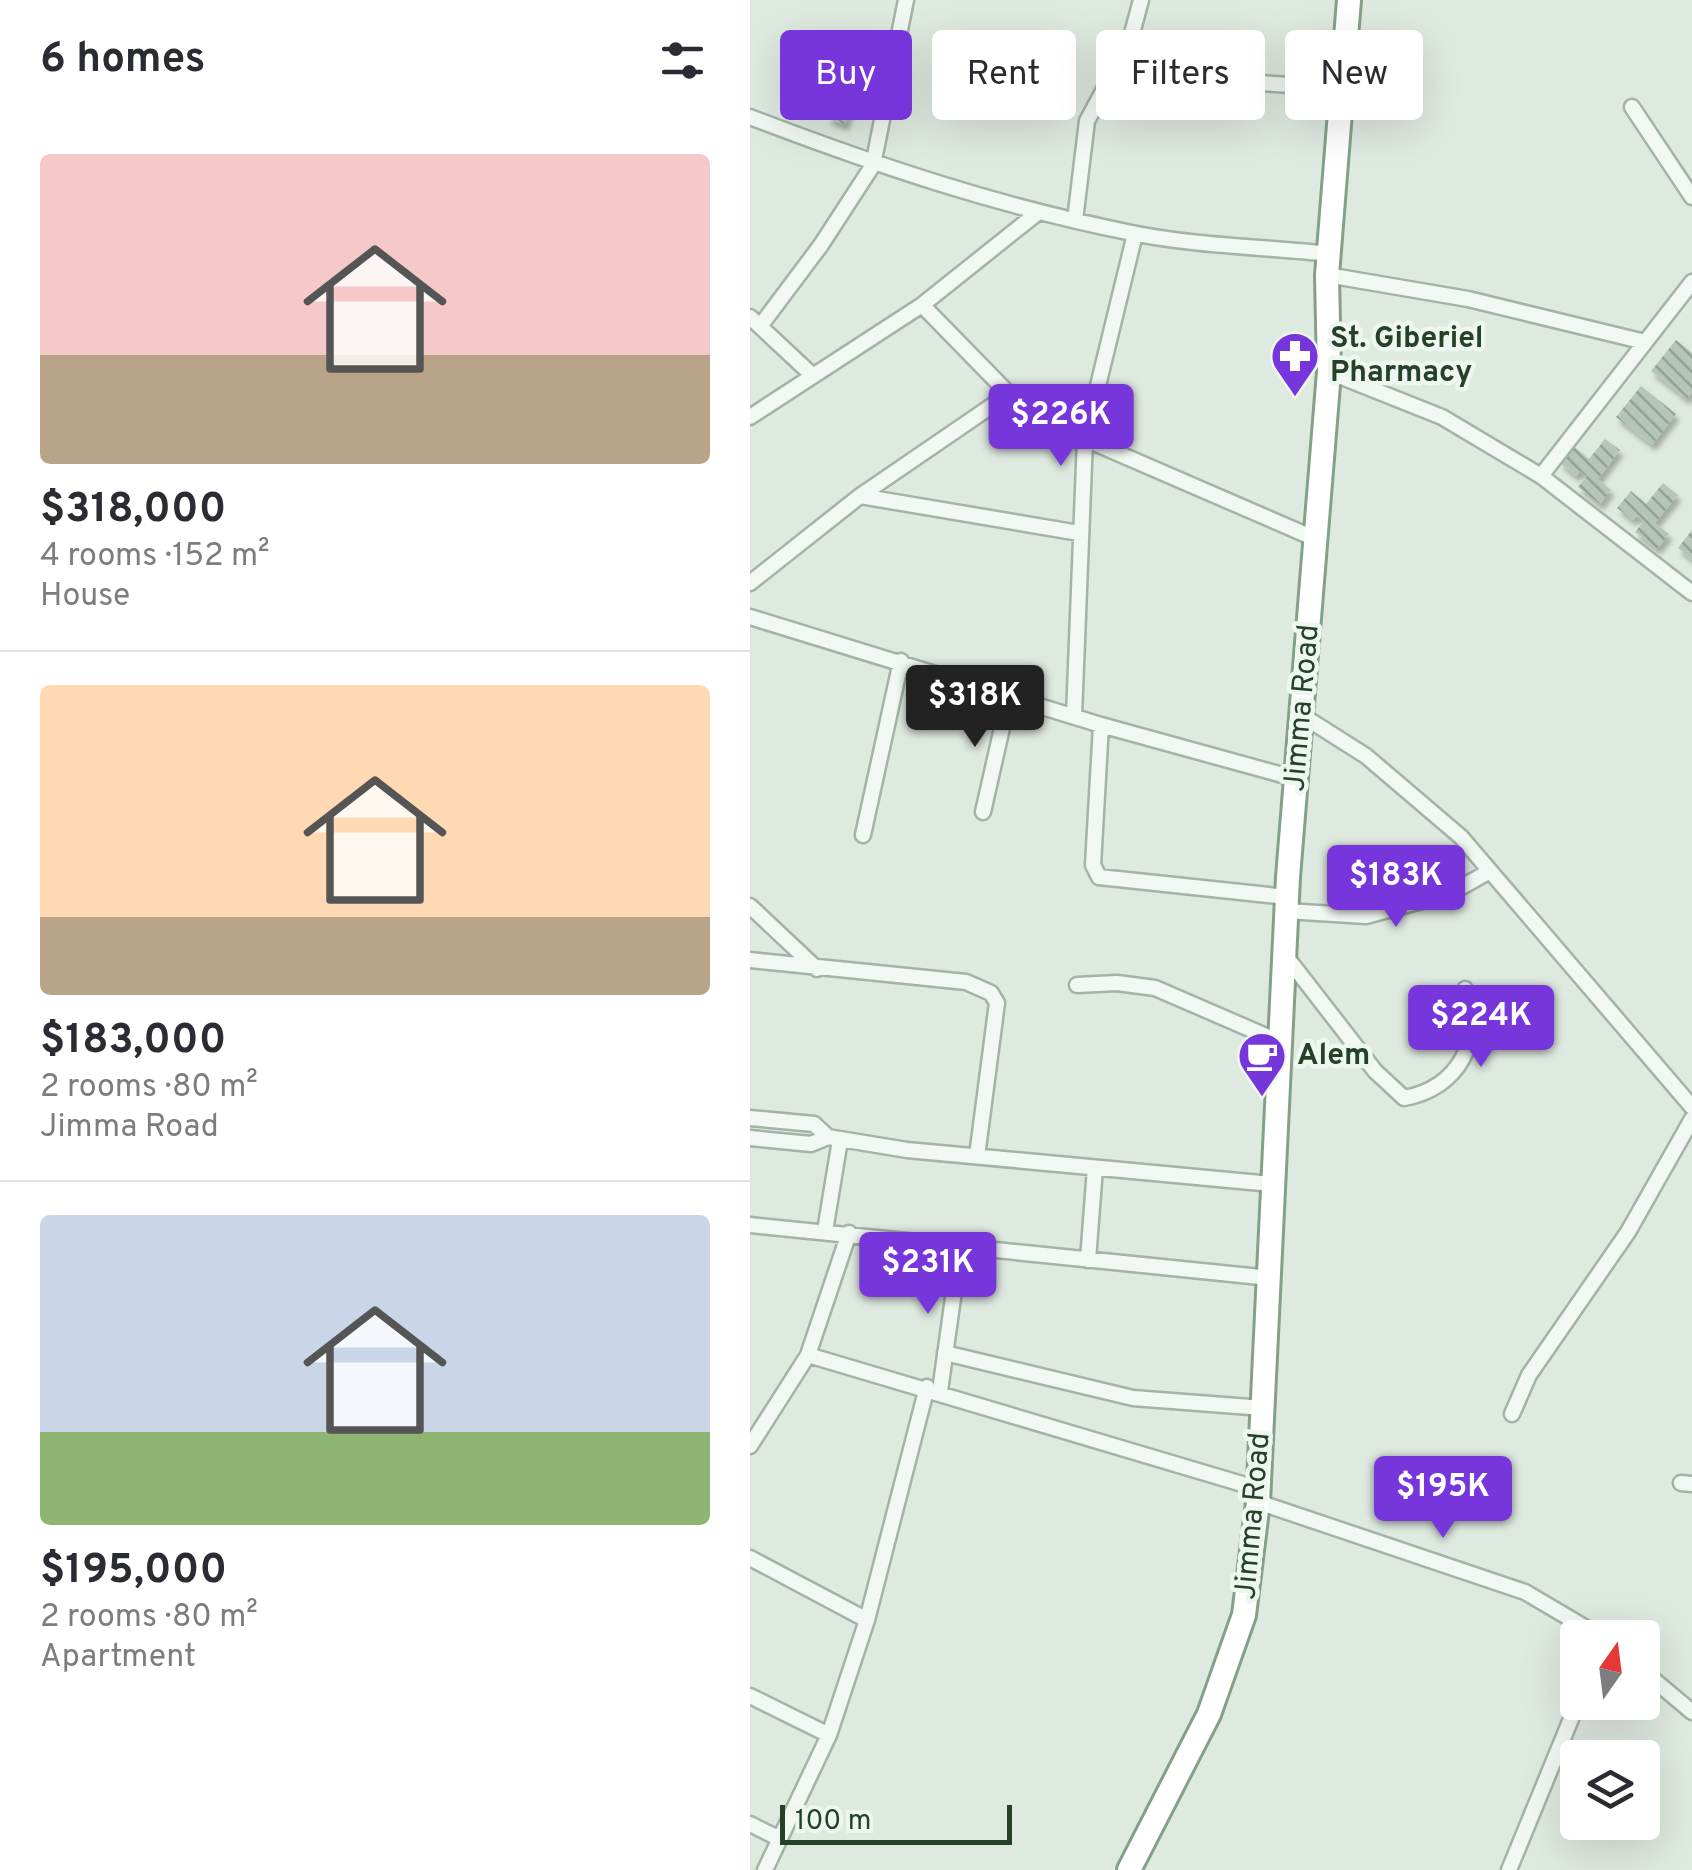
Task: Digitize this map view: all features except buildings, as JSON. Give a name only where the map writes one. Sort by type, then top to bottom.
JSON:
[{"type":"highway","name":"Jimma Road","points":[[1346,30],[1349,0]]},
{"type":"highway","name":"Jimma Road","points":[[1129,1870],[1209,1714],[1244,1615],[1259,1495],[1287,904],[1329,372],[1329,265],[1339,120]]},
{"type":"street","points":[[811,374],[756,321],[874,165],[906,0]]},
{"type":"street","points":[[1075,220],[1087,122],[1130,41],[1141,0]]},
{"type":"street","points":[[1632,107],[1692,198]]},
{"type":"street","points":[[750,118],[874,165],[1036,214],[1329,265],[1645,342]]},
{"type":"street","points":[[750,417],[922,305],[1036,214]]},
{"type":"street","points":[[1074,716],[1078,532],[1085,439],[1135,234]]},
{"type":"street","points":[[1541,476],[1692,282]]},
{"type":"street","points":[[922,305],[1009,394],[1085,439],[1316,539]]},
{"type":"street","points":[[1329,372],[1442,417],[1541,476],[1692,593]]},
{"type":"street","points":[[750,583],[860,496],[1009,394]]},
{"type":"street","points":[[860,496],[1078,532]]},
{"type":"street","points":[[750,617],[1100,726],[1296,779]]},
{"type":"street","points":[[863,835],[901,661]]},
{"type":"street","points":[[983,812],[1009,697]]},
{"type":"street","points":[[1303,716],[1366,756],[1460,837],[1692,1106]]},
{"type":"street","points":[[1100,726],[1093,865],[1099,877],[1366,916],[1450,893],[1490,871]]},
{"type":"street","points":[[750,906],[818,970]]},
{"type":"street","points":[[1285,954],[1382,1079],[1404,1098],[1448,1080],[1469,1048],[1475,1024],[1465,989]]},
{"type":"street","points":[[750,960],[818,970],[966,982],[991,992],[996,1003],[977,1156]]},
{"type":"street","points":[[1076,985],[1117,983],[1155,988],[1280,1042]]},
{"type":"street","points":[[750,1118],[814,1124],[834,1139]]},
{"type":"street","points":[[1512,1414],[1529,1375],[1628,1232],[1692,1119]]},
{"type":"street","points":[[750,1138],[811,1144],[834,1139],[1272,1184]]},
{"type":"street","points":[[825,1231],[834,1139]]},
{"type":"street","points":[[1088,1260],[1095,1168]]},
{"type":"street","points":[[750,1225],[1270,1278]]},
{"type":"street","points":[[752,1436],[808,1355],[849,1233]]},
{"type":"street","points":[[765,1870],[830,1735],[867,1620],[945,1353],[960,1248]]},
{"type":"street","points":[[945,1353],[1134,1398],[1263,1408]]},
{"type":"street","points":[[808,1355],[933,1389],[1259,1495],[1525,1592],[1572,1620]]},
{"type":"street","points":[[750,1558],[867,1620]]},
{"type":"street","points":[[1660,1685],[1692,1712]]},
{"type":"street","points":[[750,1696],[830,1735]]},
{"type":"street","points":[[1509,1870],[1571,1720]]},
{"type":"street","points":[[750,1824],[780,1839]]},
{"type":"place","name":"St. Giberiel Pharmacy","points":[[1295,398]]},
{"type":"place","name":"Alem","points":[[1262,1098]]}]
